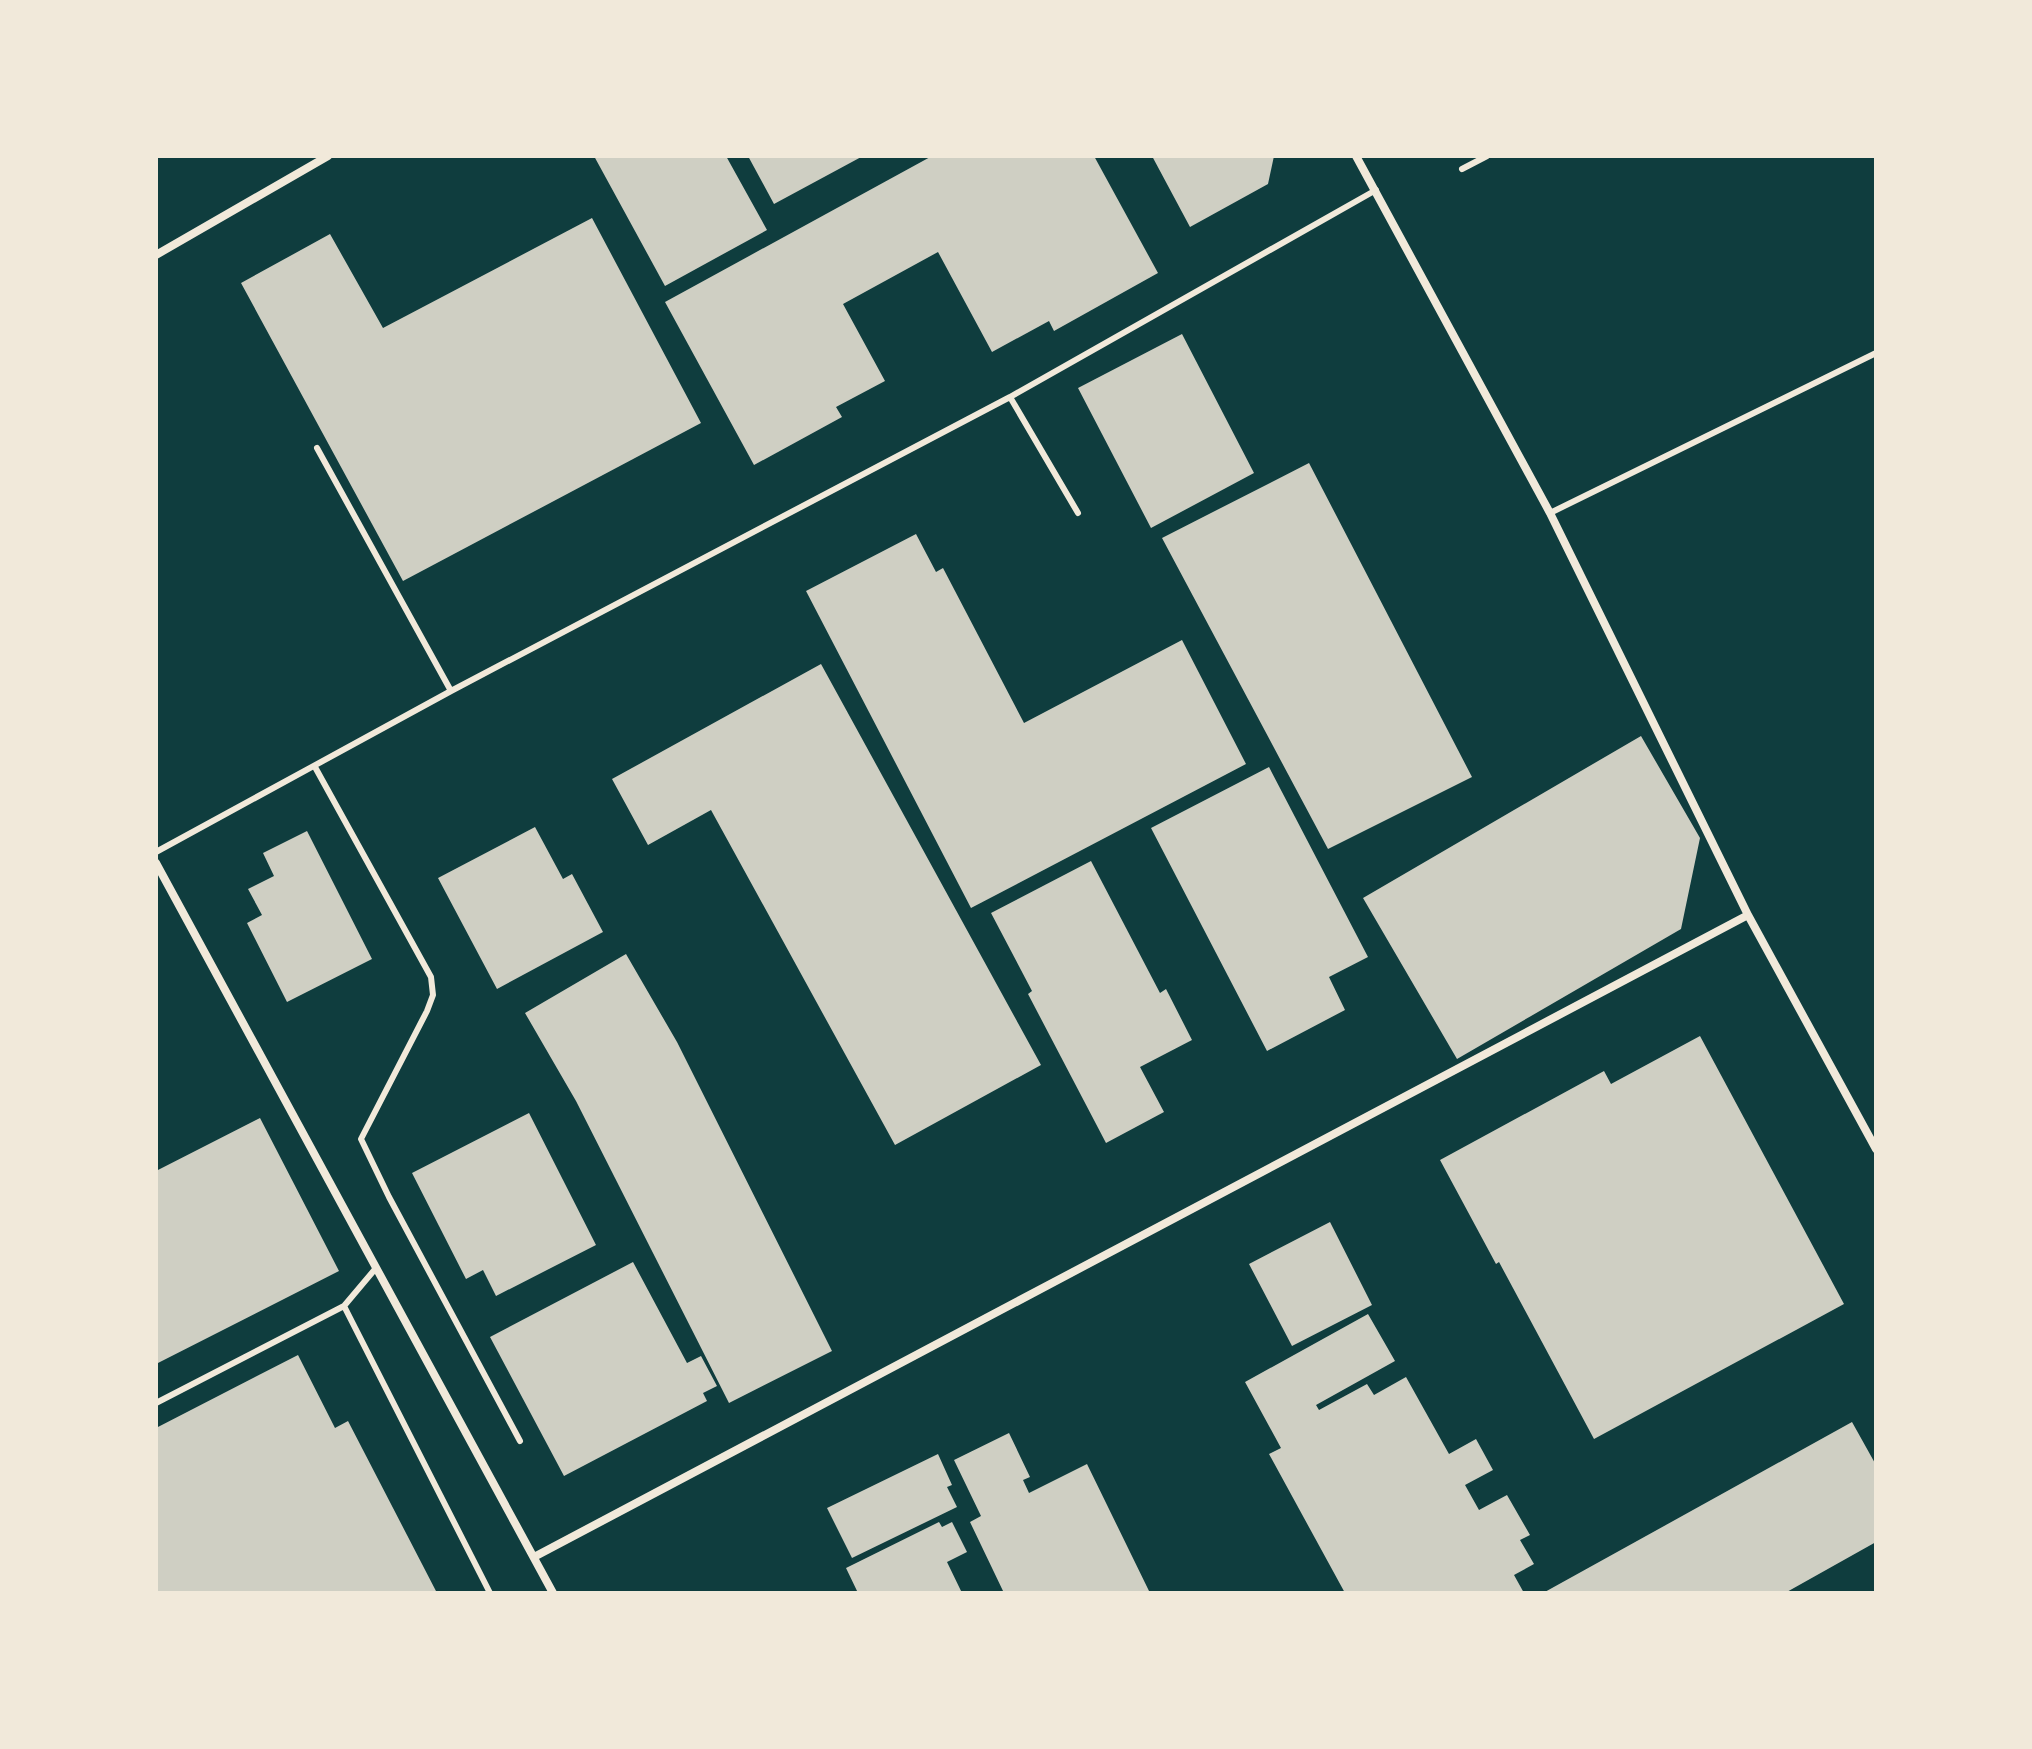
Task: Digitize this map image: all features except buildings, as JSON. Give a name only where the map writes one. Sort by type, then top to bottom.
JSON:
[{"type":"street","points":[[156,255],[328,156]]},
{"type":"street","points":[[1356,156],[1550,513],[1748,915],[1876,1149]]},
{"type":"street","points":[[156,863],[553,1593]]},
{"type":"street","points":[[534,1557],[1748,915]]},
{"type":"lane","points":[[1462,169],[1487,156]]},
{"type":"lane","points":[[156,852],[451,691],[1010,397],[1376,190]]},
{"type":"lane","points":[[1550,513],[1876,353]]},
{"type":"lane","points":[[1010,397],[1078,513]]},
{"type":"lane","points":[[317,448],[451,691]]},
{"type":"lane","points":[[315,767],[431,977],[433,995],[427,1011],[361,1139],[520,1441]]},
{"type":"lane","points":[[156,1403],[344,1306],[376,1268]]},
{"type":"lane","points":[[344,1306],[490,1593]]}]
